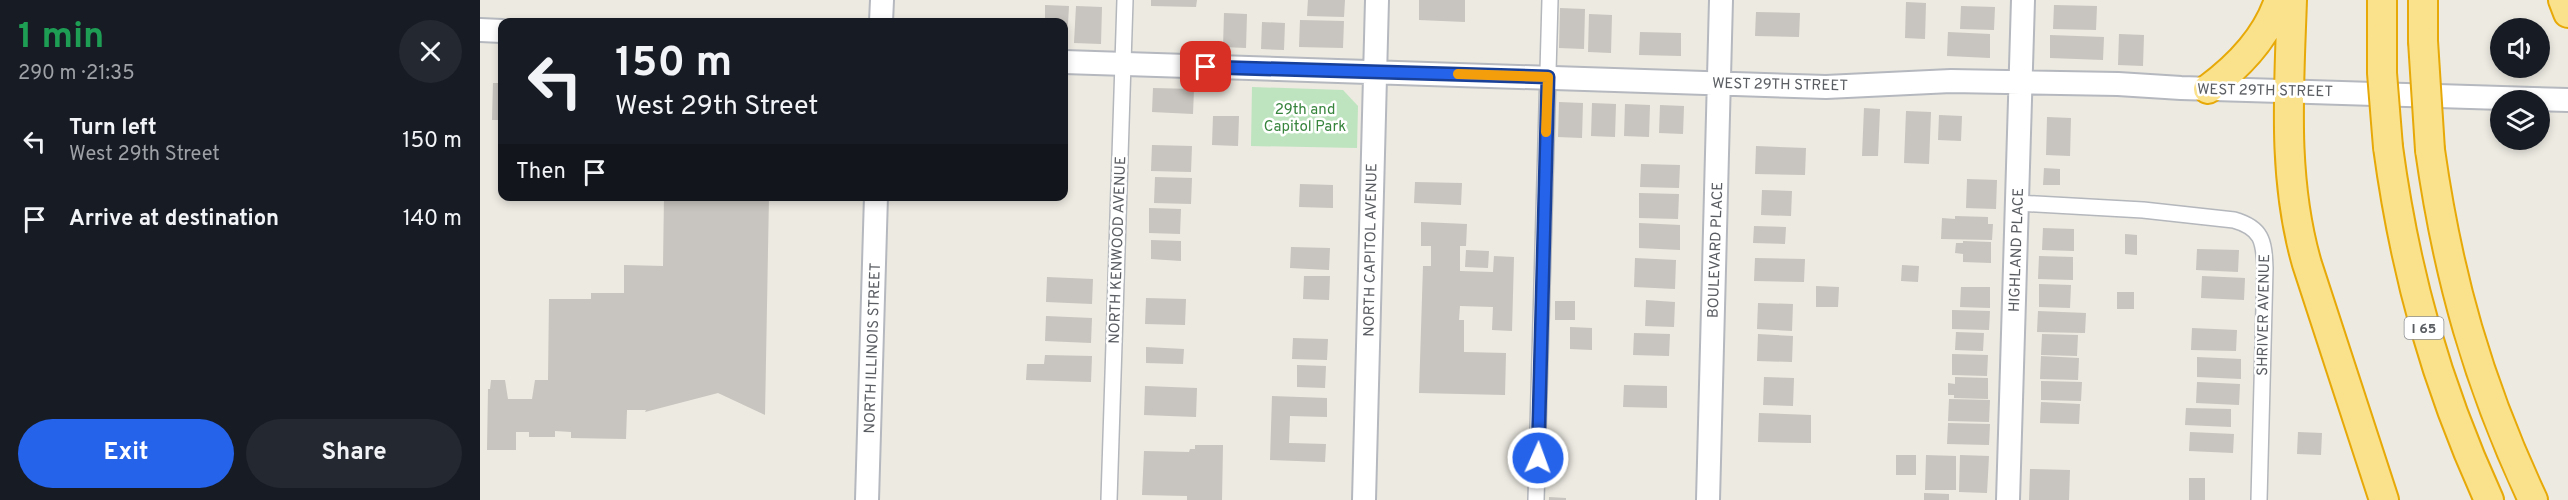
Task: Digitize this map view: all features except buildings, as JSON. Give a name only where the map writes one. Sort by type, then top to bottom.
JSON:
[{"type":"highway","points":[[2208,89],[2231,72],[2247,54],[2262,35],[2279,0]]},
{"type":"highway","points":[[2292,0],[2289,90],[2291,187],[2301,242],[2384,500]]},
{"type":"highway","name":"I 65","points":[[2382,0],[2382,73],[2388,147],[2404,249],[2437,373],[2458,431],[2489,500]]},
{"type":"highway","name":"I 65","points":[[2423,0],[2423,41],[2430,150],[2448,253],[2464,323],[2496,414],[2533,500]]},
{"type":"highway","points":[[2564,0],[2568,13]]},
{"type":"main road","points":[[881,18],[882,0]]},
{"type":"main road","name":"NORTH CAPITOL AVENUE","points":[[1364,500],[1377,0]]},
{"type":"main road","name":"BOULEVARD PLACE","points":[[1708,500],[1721,0]]},
{"type":"main road","name":"HIGHLAND PLACE","points":[[2008,500],[2023,0]]},
{"type":"main road","points":[[480,30],[498,31]]},
{"type":"main road","name":"WEST 29TH STREET","points":[[1068,62],[1826,87],[1920,81],[2020,82],[2568,100]]},
{"type":"main road","name":"NORTH ILLINOIS STREET","points":[[867,500],[876,201]]},
{"type":"street","name":"NORTH KENWOOD AVENUE","points":[[1109,500],[1125,0]]},
{"type":"street","points":[[1536,500],[1550,0]]},
{"type":"street","name":"SHRIVER AVENUE","points":[[2017,203],[2143,210],[2234,220],[2245,223],[2257,232],[2264,248],[2265,268],[2259,500]]},
{"type":"green space","name":"29th and Capitol Park","points":[[1252,87],[1343,90],[1358,106],[1357,148],[1251,146]]},
{"type":"slow traffic","points":[[1458,74],[1548,77],[1546,132]]},
{"type":"route","points":[[1206,67],[1548,77],[1538,458]]}]
